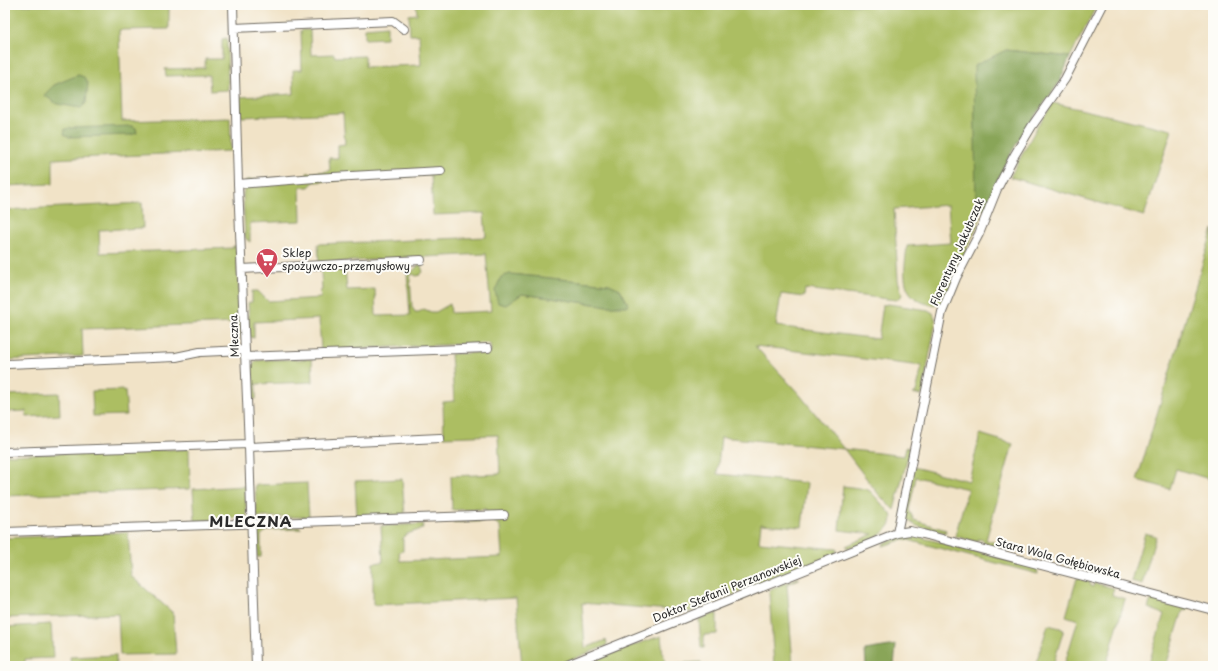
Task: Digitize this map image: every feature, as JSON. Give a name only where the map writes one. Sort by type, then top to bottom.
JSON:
[{"type":"street","name":"Mleczna","points":[[233,5],[238,184],[252,523],[256,666]]},
{"type":"street","name":"Florentyny Jakubczak","points":[[897,533],[942,312],[956,278],[979,234],[997,189],[1014,156],[1032,126],[1065,79],[1103,5]]},
{"type":"street","points":[[234,28],[393,21],[404,29]]},
{"type":"street","points":[[238,184],[441,171]]},
{"type":"street","points":[[242,269],[420,260]]},
{"type":"street","points":[[8,364],[176,356],[200,352],[245,353],[488,348]]},
{"type":"street","points":[[5,452],[440,438]]},
{"type":"street","points":[[5,532],[504,515]]},
{"type":"street","name":"Stara Wola Gołębiowska","points":[[897,533],[910,532],[923,534],[1213,610]]},
{"type":"street","name":"Doktor Stefanii Perzanowskiej","points":[[565,666],[897,533]]},
{"type":"green space","points":[[5,5],[179,5],[179,7],[169,7],[169,29],[119,30],[122,121],[230,118],[231,151],[53,159],[53,184],[5,186]]},
{"type":"green space","points":[[416,5],[1097,5],[1070,57],[1006,50],[976,209],[981,217],[942,304],[933,305],[913,297],[906,284],[905,270],[907,246],[951,243],[948,205],[894,209],[898,280],[902,294],[900,298],[896,300],[805,289],[804,297],[781,294],[776,326],[878,339],[883,305],[888,304],[928,310],[933,313],[936,321],[922,395],[913,394],[916,392],[922,366],[755,346],[800,395],[844,449],[721,437],[717,474],[807,483],[802,527],[761,524],[759,542],[837,549],[836,554],[687,613],[683,611],[582,603],[585,648],[606,640],[606,646],[555,666],[522,666],[516,598],[373,605],[373,563],[383,562],[381,526],[424,524],[422,529],[407,534],[403,538],[403,551],[399,552],[400,561],[502,557],[500,526],[493,521],[453,523],[485,520],[486,509],[452,510],[451,476],[500,474],[498,435],[444,437],[443,402],[454,401],[451,354],[491,352],[490,343],[321,350],[319,319],[254,322],[254,338],[250,337],[248,303],[252,302],[252,291],[258,291],[268,301],[321,298],[321,271],[324,268],[345,267],[347,290],[375,289],[376,316],[410,315],[407,272],[412,272],[420,263],[423,272],[417,276],[412,274],[410,277],[412,307],[415,312],[419,312],[424,309],[431,312],[436,312],[450,304],[451,313],[491,311],[486,254],[319,263],[318,244],[486,237],[484,213],[433,215],[431,175],[314,182],[309,187],[300,187],[301,221],[250,223],[250,242],[245,236],[243,195],[246,180],[307,176],[307,173],[330,171],[329,158],[338,158],[338,145],[345,144],[343,113],[241,117],[240,97],[294,94],[293,70],[302,70],[301,30],[310,30],[311,55],[334,54],[335,57],[365,56],[365,67],[421,65],[419,35],[410,35],[409,15],[417,14]],"holes":[[[510,274],[609,284],[620,289],[629,305],[608,306],[522,294]]]},
{"type":"green space","points":[[387,26],[387,38],[365,39],[365,28]]},
{"type":"green space","points":[[227,38],[228,90],[210,91],[209,75],[166,76],[165,69],[205,68],[205,59],[222,59],[222,39]]},
{"type":"green space","points":[[1006,50],[1070,57],[1059,83],[1023,132],[1004,166],[984,210],[976,209],[974,66]]},
{"type":"green space","points":[[78,75],[84,77],[88,83],[86,103],[81,108],[57,104],[44,95],[54,85]]},
{"type":"green space","points":[[1053,103],[1172,130],[1144,216],[1010,177],[1037,127]]},
{"type":"green space","points":[[132,126],[136,128],[137,133],[130,135],[69,137],[64,134],[65,129],[70,128]]},
{"type":"green space","points":[[142,203],[143,228],[99,230],[100,253],[233,248],[233,246],[236,246],[241,322],[238,341],[237,323],[82,329],[83,356],[5,360],[5,210]]},
{"type":"green space","points":[[1213,229],[1213,480],[1176,469],[1170,489],[1137,480]]},
{"type":"green space","points":[[510,274],[609,284],[620,289],[629,306],[608,306],[522,294],[506,305],[498,303],[495,291],[501,277]]},
{"type":"green space","points":[[312,359],[313,382],[256,384],[256,399],[252,399],[251,367],[256,361]]},
{"type":"green space","points":[[125,390],[127,415],[93,416],[92,391]]},
{"type":"green space","points":[[59,393],[60,415],[27,417],[26,411],[5,412],[5,395]]},
{"type":"green space","points":[[980,434],[1013,444],[986,540],[1017,549],[1017,551],[984,544],[983,540],[978,539],[977,542],[955,536],[968,489],[916,477],[909,510],[914,520],[946,530],[946,533],[922,528],[911,522],[904,513],[913,467],[969,481]]},
{"type":"green space","points":[[906,447],[910,448],[894,510],[879,495],[844,449],[904,456]]},
{"type":"green space","points":[[189,449],[190,489],[5,496],[5,455]]},
{"type":"green space","points":[[402,479],[405,515],[357,518],[355,481]]},
{"type":"green space","points":[[307,483],[309,517],[257,517],[255,485]]},
{"type":"green space","points":[[245,486],[247,517],[195,521],[193,489]]},
{"type":"green space","points":[[843,486],[866,489],[870,491],[891,514],[892,521],[889,527],[877,537],[848,549],[846,546],[873,534],[839,530]]},
{"type":"green space","points":[[300,527],[301,529],[268,530],[261,535],[261,557],[257,557],[257,529]]},
{"type":"green space","points":[[128,532],[131,576],[173,613],[176,654],[120,655],[118,614],[5,618],[5,538]]},
{"type":"green space","points":[[1145,533],[1156,536],[1142,584],[1131,581]]},
{"type":"green space","points":[[906,535],[912,535],[1036,567],[1038,574],[904,539],[883,546],[884,543]]},
{"type":"green space","points":[[797,578],[799,579],[787,584],[793,666],[774,666],[769,592],[771,589]]},
{"type":"green space","points":[[1077,578],[1090,582],[1090,586],[1093,587],[1094,583],[1114,588],[1112,595],[1125,599],[1106,666],[1064,666],[1078,620],[1066,616]]},
{"type":"green space","points":[[1152,598],[1164,600],[1163,604],[1168,605],[1169,602],[1188,607],[1187,611],[1183,610],[1166,666],[1148,666],[1164,614],[1148,608]]},
{"type":"green space","points":[[717,614],[717,634],[704,635],[704,648],[701,648],[699,619]]},
{"type":"green space","points":[[51,624],[53,658],[25,659],[25,666],[5,666],[5,627]]},
{"type":"green space","points":[[1048,625],[1064,629],[1053,665],[1054,666],[1035,666]]},
{"type":"green space","points":[[661,636],[663,655],[666,664],[701,662],[701,666],[579,666],[634,645]]},
{"type":"green space","points":[[896,645],[894,666],[866,666],[865,650]]},
{"type":"green space","points":[[116,655],[116,666],[71,666],[70,657]]},
{"type":"place","name":"Sklep spożywczo-przemysłowy","points":[[267,278]]},
{"type":"district","name":"MLECZNA","points":[[251,522]]}]
